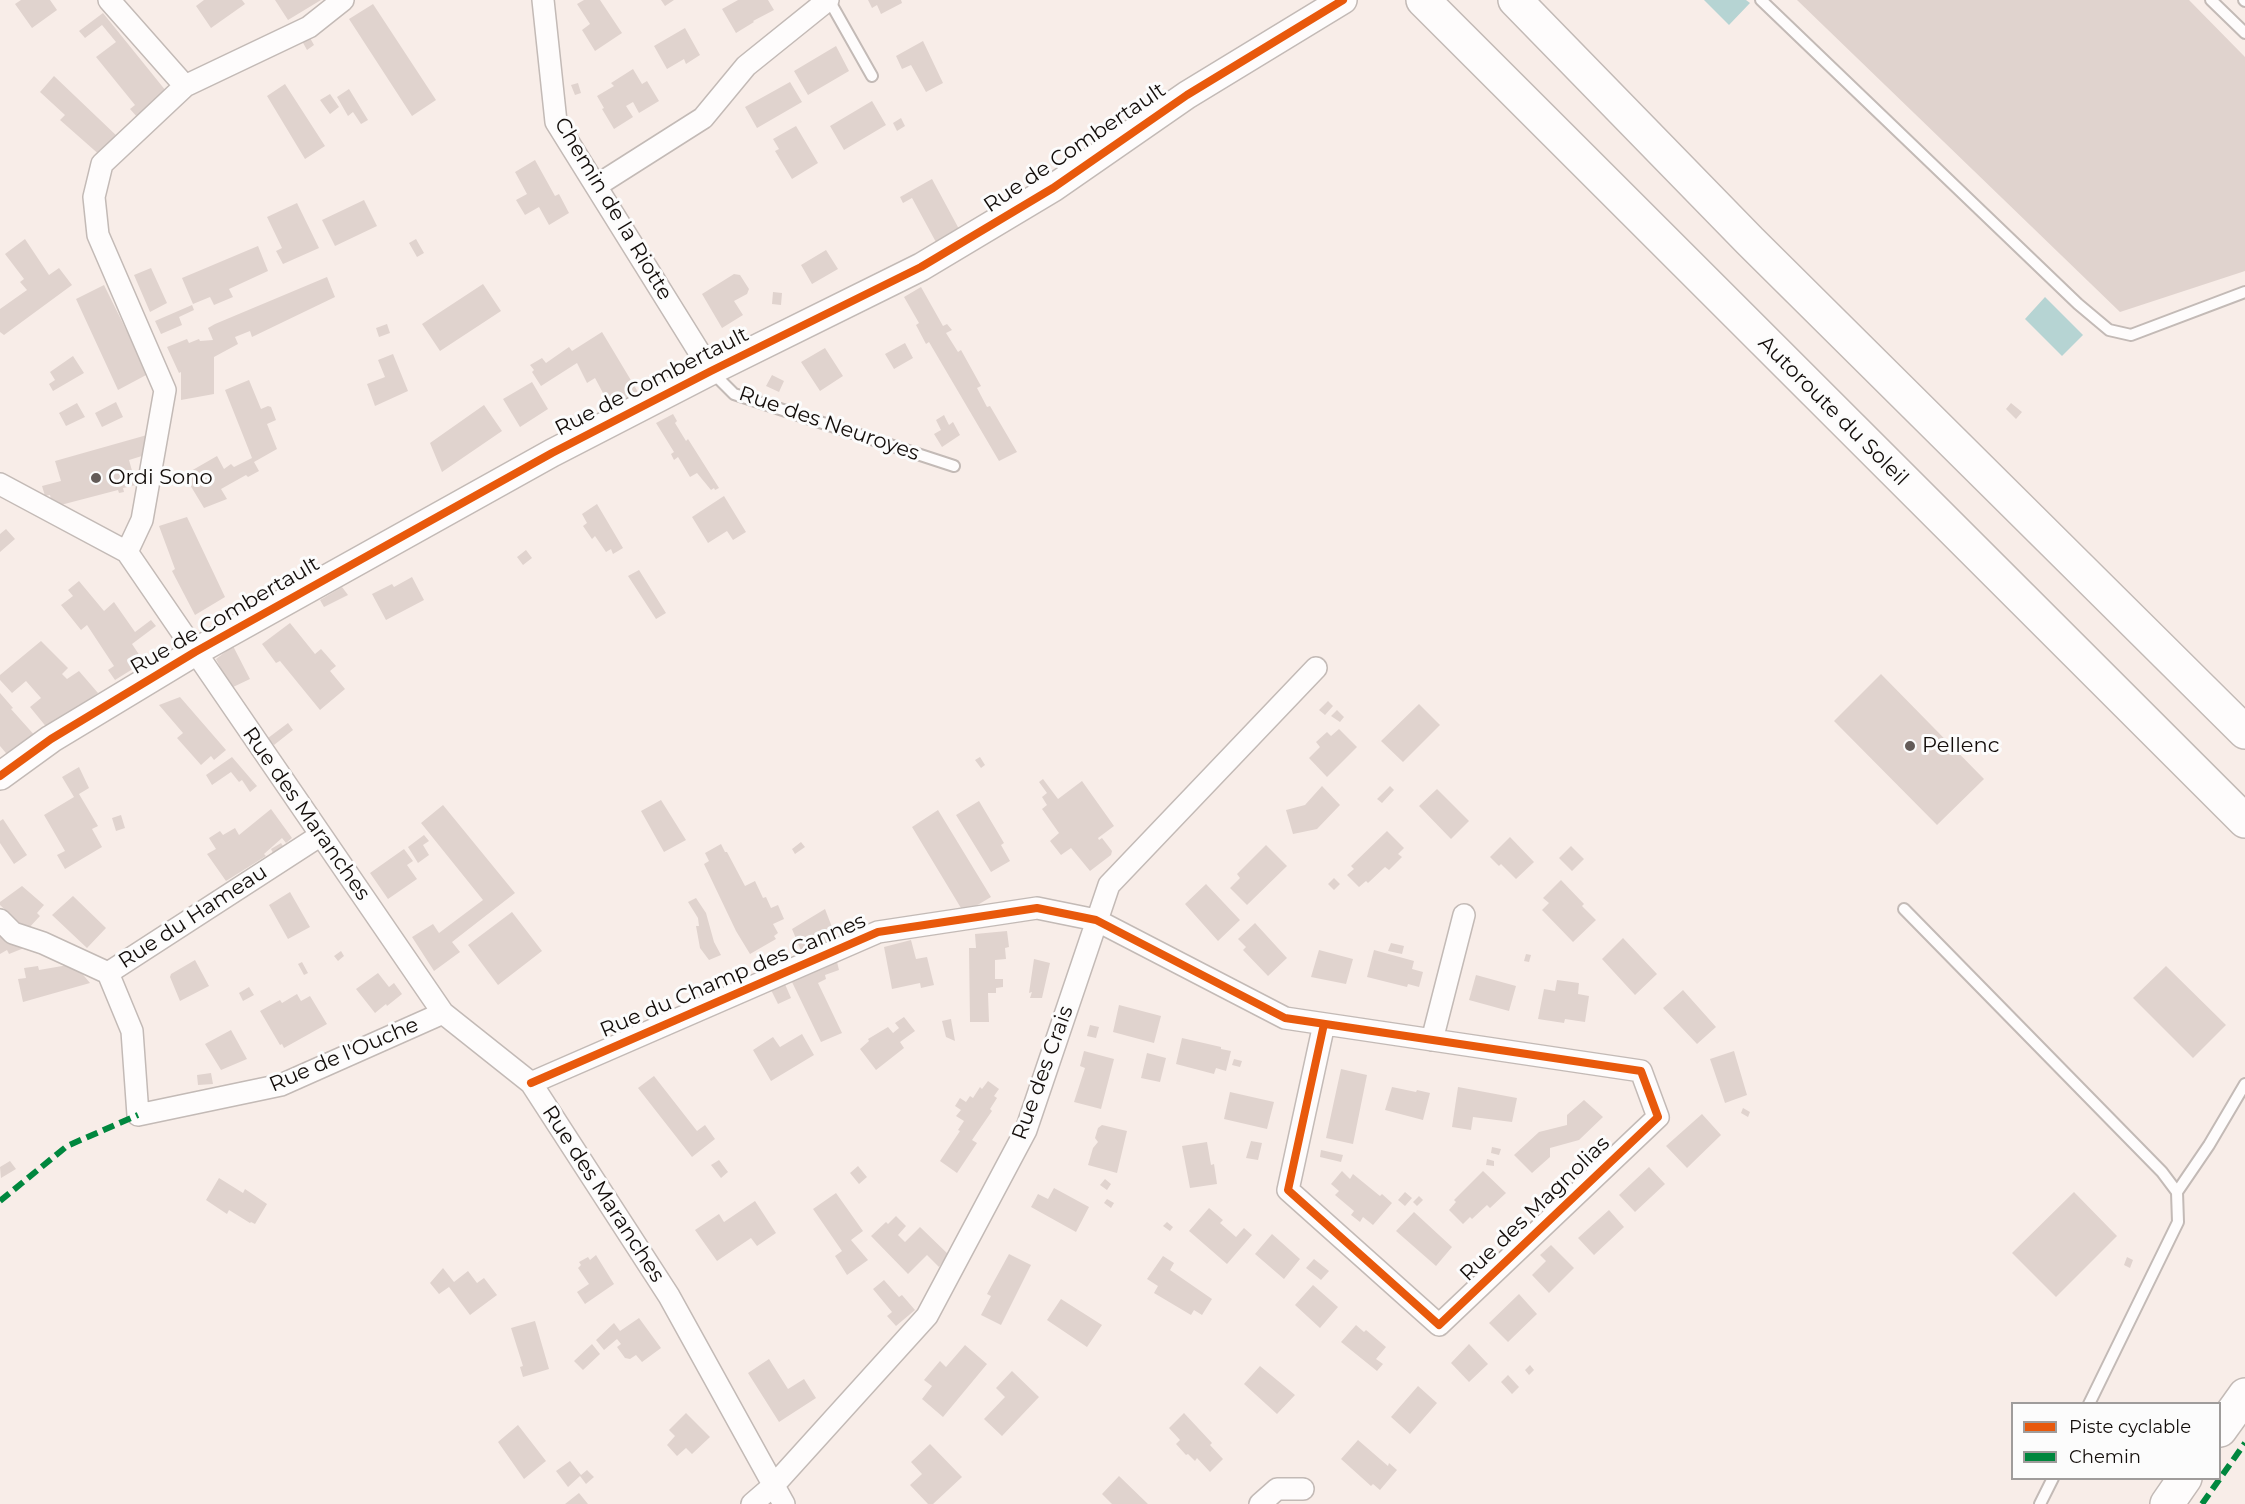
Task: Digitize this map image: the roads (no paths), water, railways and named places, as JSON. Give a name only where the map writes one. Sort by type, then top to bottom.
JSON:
[{"type":"main road","name":"Autoroute du Soleil","points":[[1423,0],[2245,821]]},
{"type":"main road","points":[[1515,0],[1742,233],[2245,732]]},
{"type":"main road","points":[[2221,1429],[2245,1395]]},
{"type":"main road","points":[[2167,1504],[2184,1480]]},
{"type":"street","points":[[109,0],[185,86]]},
{"type":"street","points":[[0,484],[127,552],[142,520],[165,390],[98,235],[94,197],[102,164],[185,86],[309,27],[343,0]]},
{"type":"street","name":"Chemin de la Riotte","points":[[543,0],[556,122],[711,371]]},
{"type":"street","points":[[596,186],[703,118],[746,66],[829,0]]},
{"type":"street","name":"Rue de Combertault","points":[[0,776],[51,739],[195,652],[552,453],[921,267],[1053,188],[1186,95],[1343,0]]},
{"type":"street","name":"Rue des Maranches","points":[[127,552],[442,1013],[531,1083],[669,1296],[784,1504]]},
{"type":"street","name":"Rue des Crais","points":[[752,1504],[774,1485],[927,1316],[1026,1130],[1109,885],[1316,668]]},
{"type":"street","name":"Rue du Hameau","points":[[0,920],[13,933],[43,943],[108,973],[321,835]]},
{"type":"street","name":"Rue du Champ des Cannes","points":[[531,1083],[878,932],[1037,908],[1096,920]]},
{"type":"street","points":[[1432,1040],[1464,915]]},
{"type":"street","name":"Rue des Magnolias","points":[[1096,920],[1285,1018],[1641,1071],[1658,1117],[1439,1325],[1288,1190],[1324,1024]]},
{"type":"street","name":"Rue de l'Ouche","points":[[108,973],[132,1032],[138,1115],[281,1086],[442,1013]]},
{"type":"street","points":[[1260,1504],[1277,1489],[1303,1489]]},
{"type":"lane","points":[[829,0],[872,76]]},
{"type":"lane","points":[[1761,0],[2078,304],[2109,330],[2131,335],[2245,292]]},
{"type":"lane","points":[[2211,0],[2245,33]]},
{"type":"lane","name":"Rue des Neuroyes","points":[[711,371],[734,394],[954,466]]},
{"type":"lane","points":[[1904,909],[2162,1172],[2177,1192],[2178,1222],[2090,1402]]},
{"type":"lane","points":[[2177,1192],[2209,1145],[2245,1084]]},
{"type":"lane","points":[[2040,1504],[2052,1480]]},
{"type":"water","points":[[1704,0],[1746,0],[1750,3],[1729,25]]},
{"type":"water","points":[[2045,297],[2083,335],[2062,356],[2025,319]]},
{"type":"place","name":"Ordi Sono","points":[[96,478]]},
{"type":"place","name":"Pellenc","points":[[1910,746]]}]
